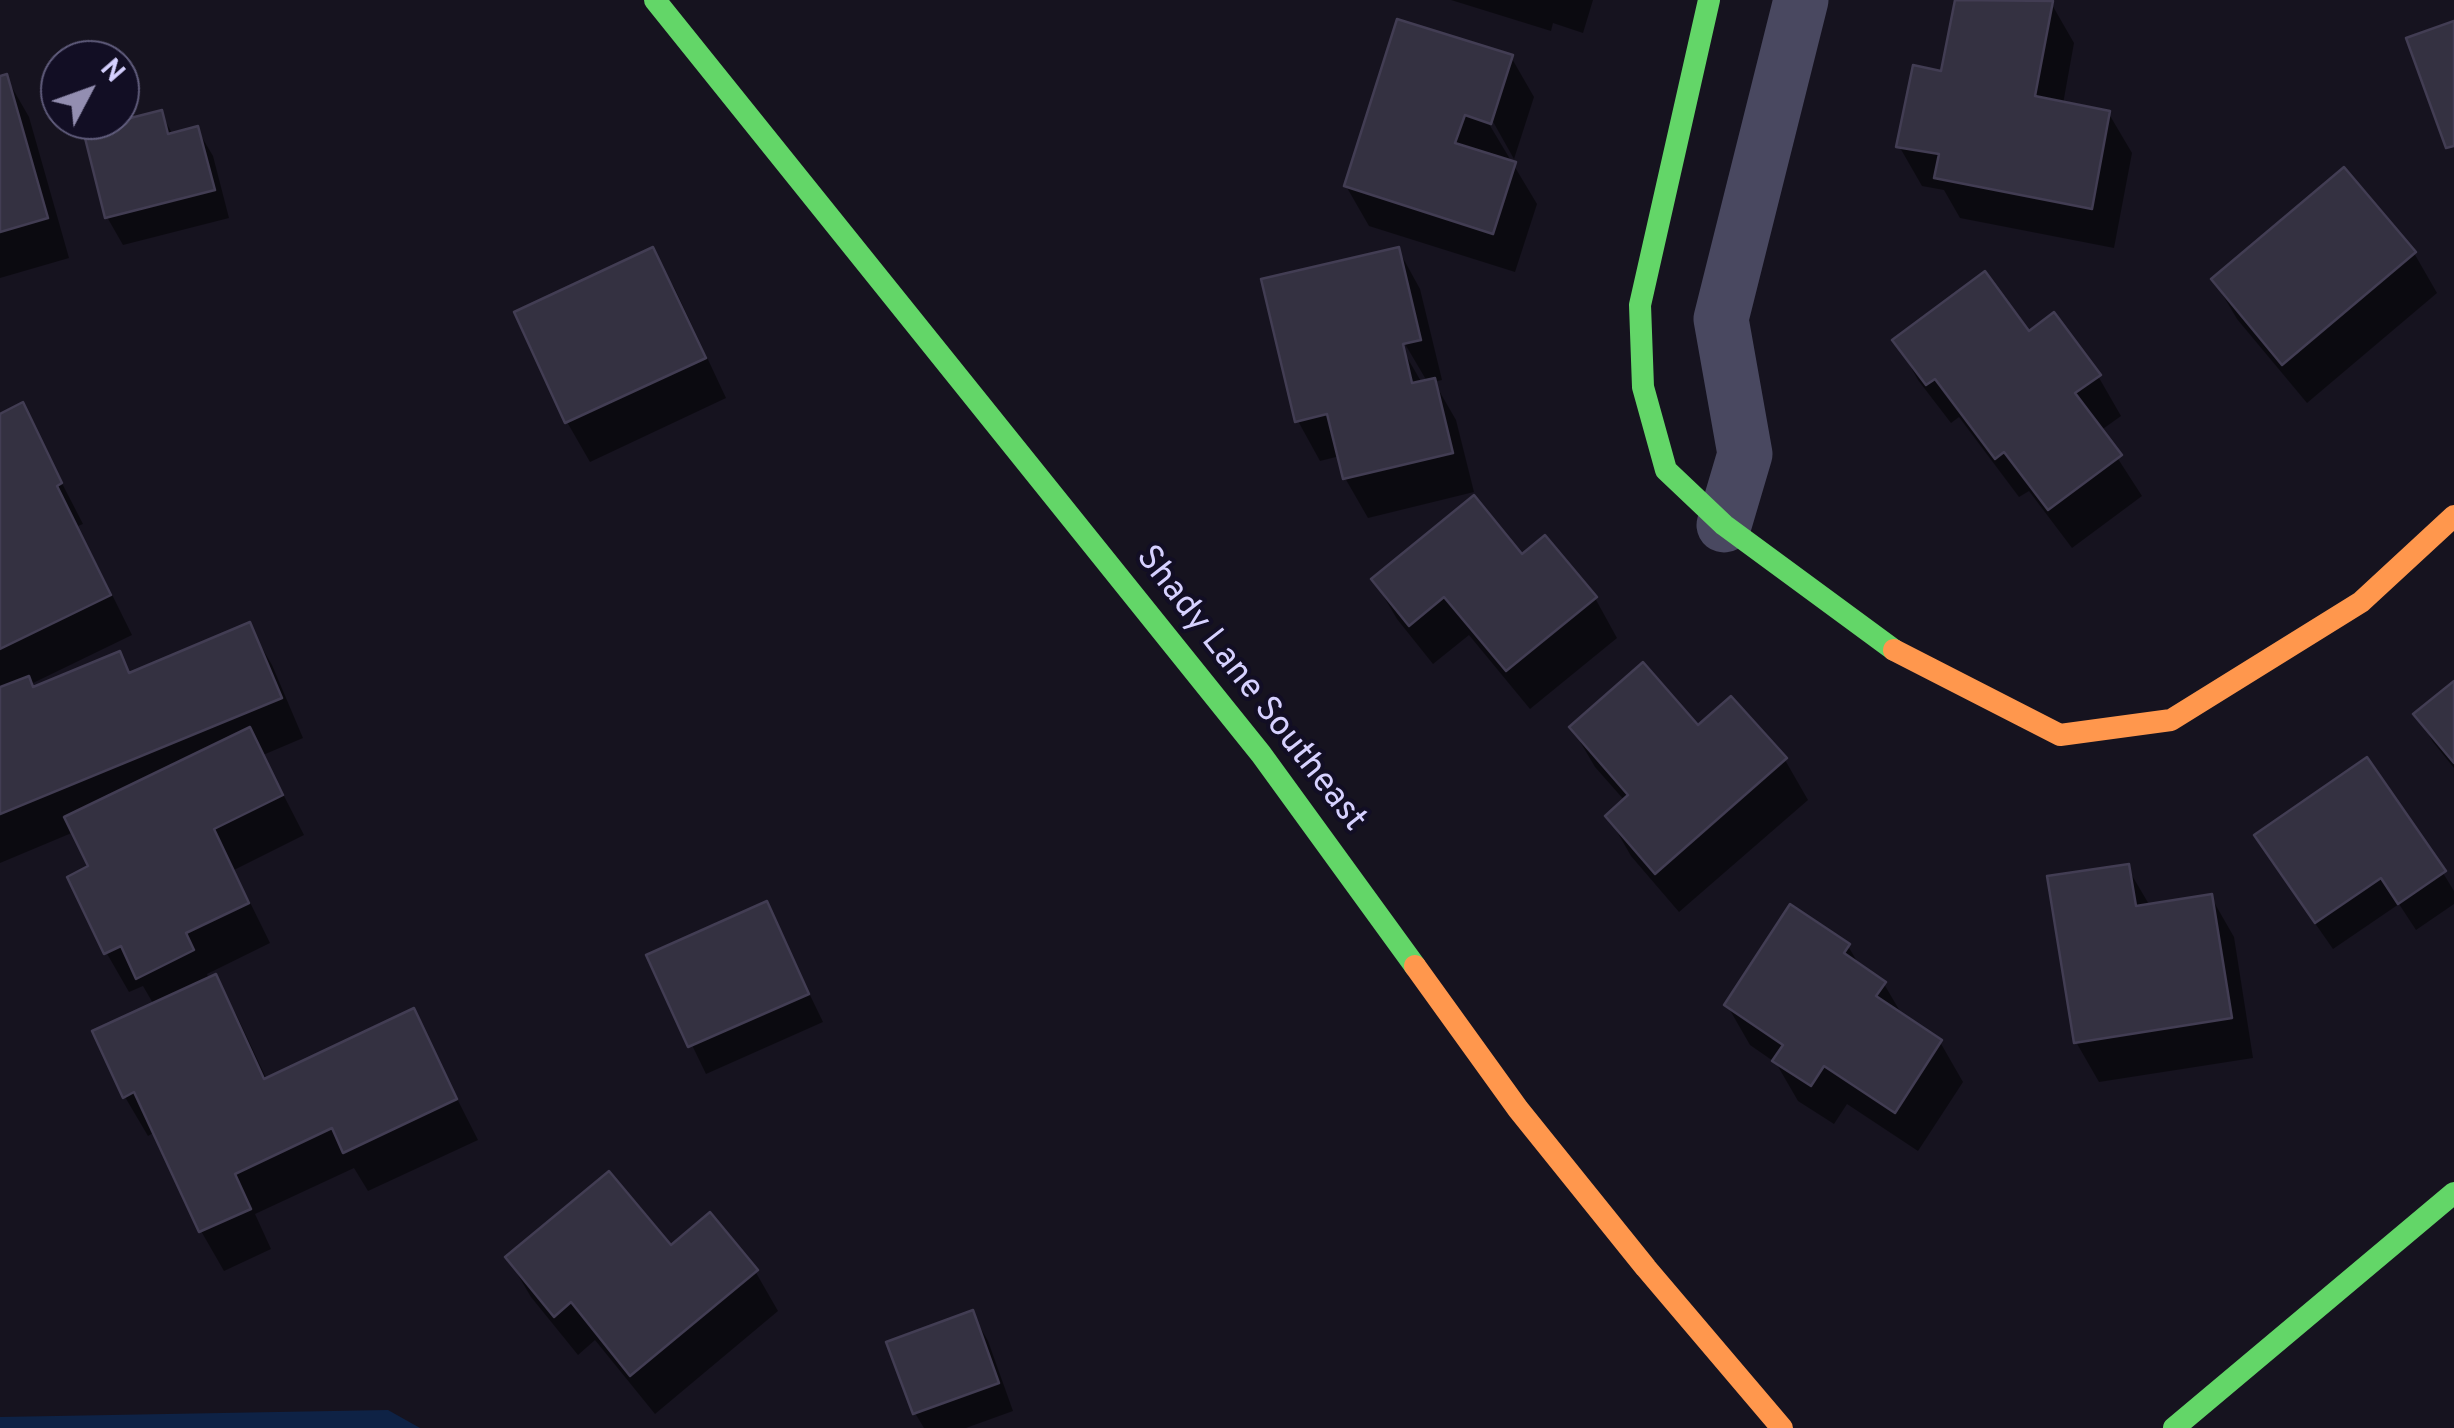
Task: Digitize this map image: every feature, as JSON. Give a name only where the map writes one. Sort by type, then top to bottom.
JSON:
[{"type":"street","name":"Shady Lane Southeast","points":[[655,0],[1260,754],[1518,1109],[1782,1428]]},
{"type":"street","points":[[1710,0],[1640,305],[1643,387],[1666,470],[1724,525],[1898,654],[2060,735],[2170,720],[2361,602],[2454,516]]},
{"type":"street","points":[[1724,525],[1746,454],[1721,320],[1801,0]]},
{"type":"street","points":[[2174,1428],[2454,1193]]},
{"type":"water","points":[[388,1410],[420,1428],[0,1428],[0,1417]]},
{"type":"building","points":[[1955,0],[2053,1],[2035,96],[2110,111],[2092,209],[1934,178],[1939,154],[1896,147],[1913,65],[1941,71]]},
{"type":"building","points":[[1397,19],[1513,55],[1491,124],[1465,115],[1455,143],[1516,162],[1493,234],[1344,186]]},
{"type":"building","points":[[2454,21],[2454,146],[2446,148],[2406,38]]},
{"type":"building","points":[[7,74],[48,218],[0,232],[0,76]]},
{"type":"building","points":[[162,110],[168,134],[198,126],[215,190],[105,218],[86,140],[140,140],[140,116]]},
{"type":"building","points":[[2344,167],[2416,252],[2282,365],[2211,279]]},
{"type":"building","points":[[653,247],[706,358],[565,423],[514,312]]},
{"type":"building","points":[[1399,247],[1421,340],[1403,344],[1412,383],[1435,378],[1453,453],[1343,479],[1327,414],[1295,422],[1261,279]]},
{"type":"building","points":[[1985,271],[2029,331],[2054,312],[2101,375],[2075,393],[2122,455],[2048,510],[2004,452],[1995,459],[1935,379],[1926,385],[1892,340]]},
{"type":"building","points":[[23,402],[62,483],[57,486],[111,595],[0,649],[0,414]]},
{"type":"building","points":[[1474,495],[1522,554],[1545,535],[1597,597],[1506,671],[1444,597],[1409,626],[1371,579]]},
{"type":"building","points":[[250,622],[282,698],[0,814],[0,687],[29,676],[33,687],[120,651],[129,673]]},
{"type":"building","points":[[1643,662],[1698,725],[1731,696],[1787,758],[1655,874],[1605,816],[1628,795],[1569,727]]},
{"type":"building","points":[[2454,681],[2454,763],[2413,714]]},
{"type":"building","points":[[250,727],[283,795],[214,829],[249,903],[186,933],[194,950],[136,979],[121,946],[104,954],[67,877],[88,866],[64,817]]},
{"type":"building","points":[[2367,757],[2446,871],[2398,904],[2381,878],[2315,923],[2254,835]]},
{"type":"building","points":[[2129,864],[2136,906],[2212,894],[2232,1018],[2074,1043],[2047,876]]},
{"type":"building","points":[[767,901],[809,994],[688,1047],[646,955]]},
{"type":"building","points":[[1790,904],[1850,944],[1844,953],[1886,982],[1876,996],[1942,1040],[1895,1113],[1824,1066],[1811,1086],[1772,1061],[1783,1045],[1724,1005]]},
{"type":"building","points":[[216,974],[264,1079],[414,1008],[457,1099],[343,1153],[332,1128],[235,1174],[251,1209],[199,1232],[134,1092],[123,1098],[92,1031]]},
{"type":"building","points":[[609,1171],[671,1245],[710,1212],[758,1270],[630,1376],[571,1302],[554,1317],[505,1257]]},
{"type":"building","points":[[973,1310],[999,1383],[913,1414],[886,1342]]},
{"type":"traffic: fast","points":[[655,0],[1261,754],[1415,966]]},
{"type":"traffic: fast","points":[[1709,0],[1640,305],[1643,387],[1666,470],[1724,525],[1894,650]]},
{"type":"traffic: fast","points":[[2174,1428],[2454,1193]]},
{"type":"traffic: slow","points":[[1894,650],[2060,735],[2171,720],[2361,602],[2454,516]]},
{"type":"traffic: slow","points":[[1415,966],[1518,1109],[1782,1428]]}]
